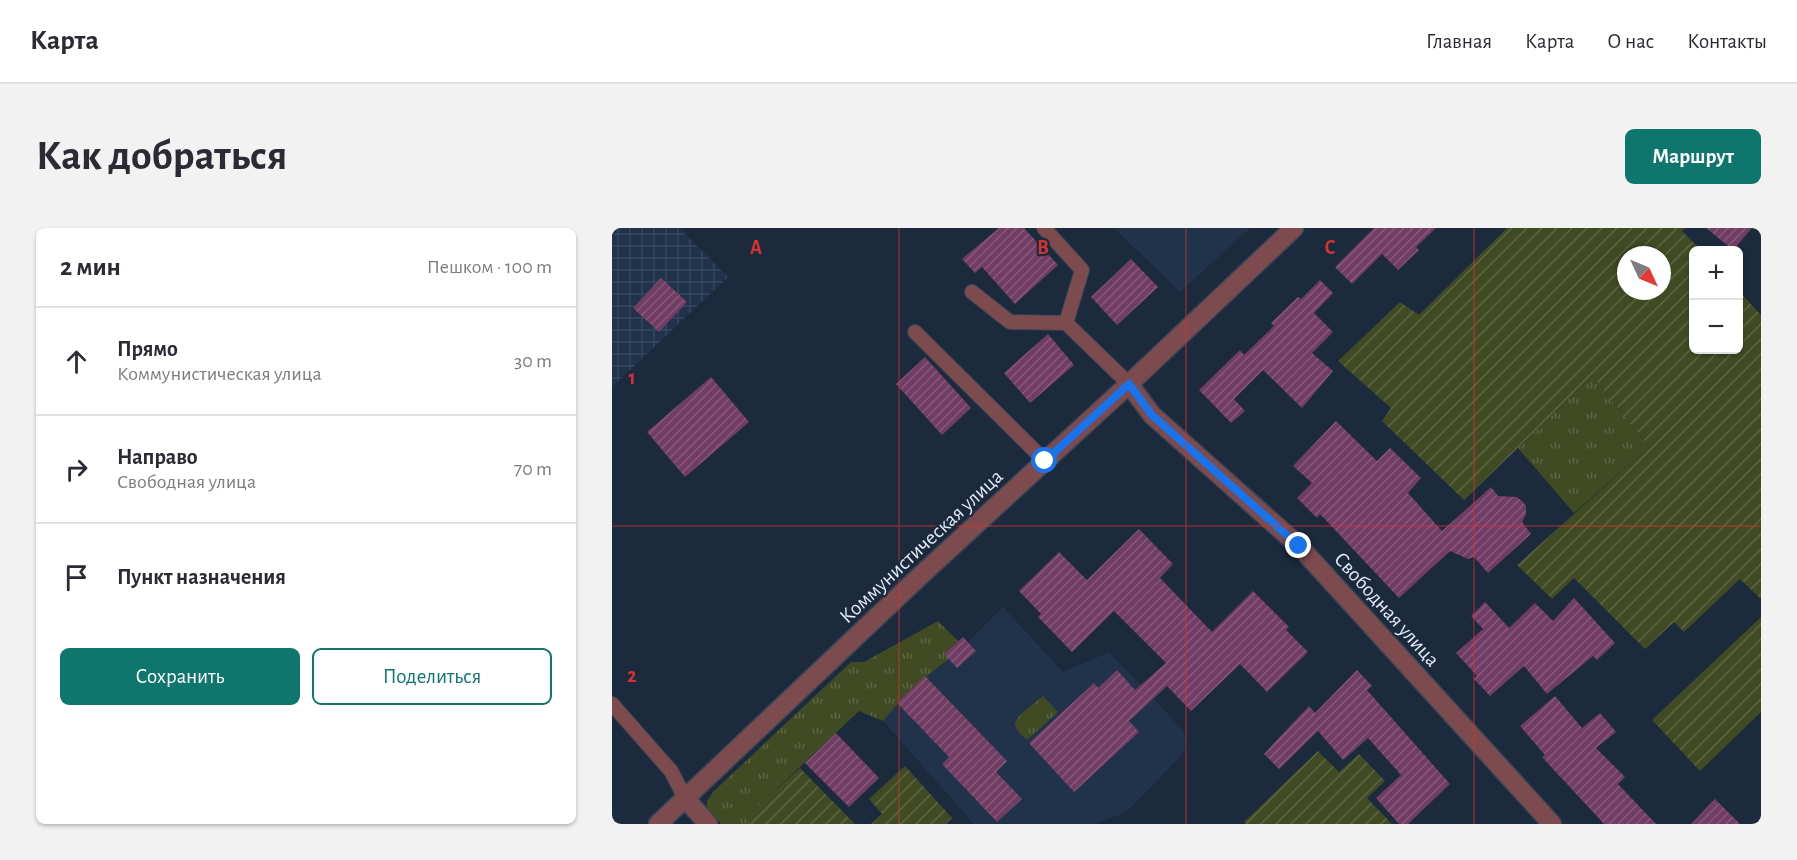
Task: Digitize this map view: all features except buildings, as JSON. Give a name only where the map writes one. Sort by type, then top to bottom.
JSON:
[{"type":"street","name":"Коммунистическая улица","points":[[658,824],[1294,228]]},
{"type":"street","name":"Свободная улица","points":[[1129,384],[1152,415],[1299,546],[1552,824]]},
{"type":"street","points":[[685,798],[708,824]]},
{"type":"lane","points":[[1044,228],[1082,270],[1066,323]]},
{"type":"lane","points":[[972,292],[1010,322],[1066,323],[1129,384]]},
{"type":"lane","points":[[915,332],[1045,461]]},
{"type":"lane","points":[[612,704],[671,771],[685,798]]},
{"type":"shaded area","points":[[612,228],[679,228],[728,277],[612,387]]},
{"type":"shaded area","points":[[1114,228],[1250,228],[1180,292]]},
{"type":"shaded area","points":[[1003,607],[1063,672],[1109,652],[1183,730],[1185,747],[1180,757],[1125,813],[1095,824],[974,824],[883,721],[897,703],[925,676],[949,660],[944,654],[963,637],[968,642]]},
{"type":"green space","points":[[1507,228],[1685,228],[1682,231],[1697,246],[1689,246],[1689,354],[1743,354],[1743,295],[1761,315],[1761,599],[1740,579],[1684,632],[1674,622],[1645,649],[1574,578],[1552,599],[1517,565],[1649,447],[1592,376],[1464,500],[1382,421],[1391,408],[1338,361],[1400,302],[1419,315]]},
{"type":"green space","points":[[1592,376],[1649,447],[1574,513],[1518,448]]},
{"type":"green space","points":[[1761,617],[1761,712],[1700,771],[1652,720]]},
{"type":"green space","points":[[938,621],[958,641],[944,654],[949,659],[914,688],[883,721],[859,711],[746,818],[751,824],[721,824],[707,809],[707,801],[713,792],[851,662],[864,662]]},
{"type":"green space","points":[[1043,696],[1058,712],[1027,740],[1016,728],[1016,721]]},
{"type":"green space","points":[[1318,751],[1339,772],[1359,754],[1385,781],[1367,798],[1392,824],[1246,824],[1244,822]]},
{"type":"green space","points":[[905,766],[952,818],[946,824],[871,824],[882,814],[869,799]]},
{"type":"green space","points":[[800,768],[855,824],[751,824],[745,818]]},
{"type":"route","points":[[1045,461],[1129,384],[1152,415],[1299,546]]}]
